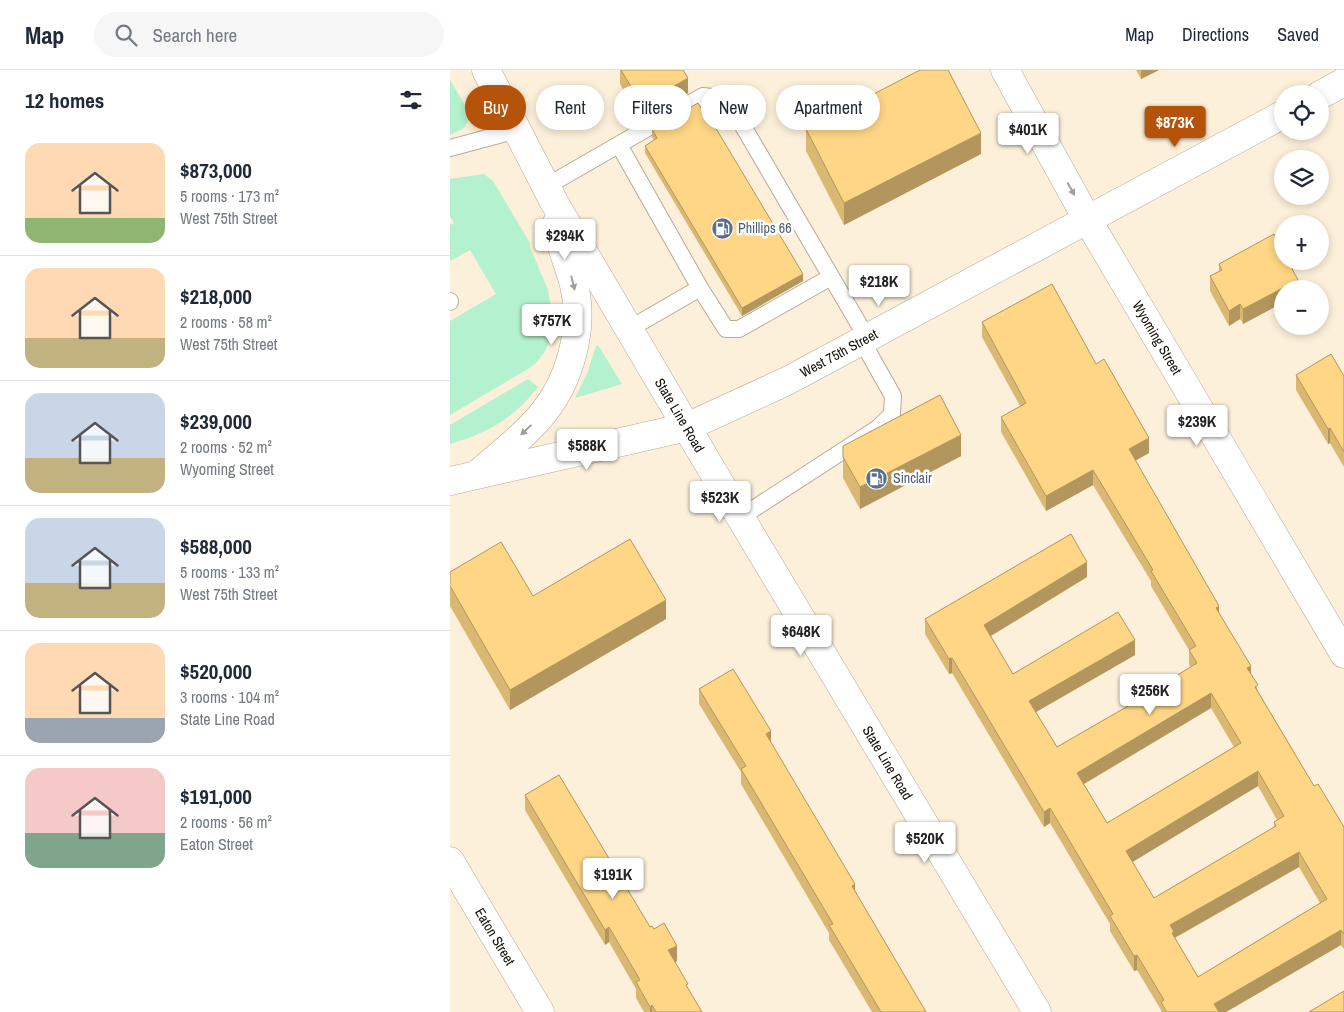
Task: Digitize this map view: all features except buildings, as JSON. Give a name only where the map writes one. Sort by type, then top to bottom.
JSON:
[{"type":"main road","name":"State Line Road","points":[[486,70],[494,85]]},
{"type":"main road","name":"Wyoming Street","points":[[1006,70],[1087,219],[1344,654]]},
{"type":"main road","points":[[1329,90],[1344,82]]},
{"type":"main road","name":"West 75th Street","points":[[450,482],[687,427],[787,381],[1274,119]]},
{"type":"main road","name":"State Line Road","points":[[517,130],[550,194],[629,329],[1037,1012]]},
{"type":"main road","points":[[478,474],[539,418],[555,395],[565,374],[572,352],[577,328],[577,307],[574,286],[558,239],[550,194]]},
{"type":"main road","name":"Eaton Street","points":[[450,860],[540,1012]]},
{"type":"lane","points":[[550,194],[619,145],[704,96],[720,98],[733,108],[831,277],[893,396],[892,414],[878,428],[741,517]]},
{"type":"lane","points":[[450,148],[517,130]]},
{"type":"lane","points":[[619,145],[700,288],[726,329],[740,329],[831,277]]},
{"type":"lane","points":[[629,329],[700,288]]},
{"type":"green space","points":[[450,80],[465,105],[465,126],[450,135]]},
{"type":"green space","points":[[484,174],[493,181],[530,243],[548,290],[552,312],[548,344],[537,362],[531,367],[450,415],[450,321],[496,294],[470,250],[450,261],[450,225],[454,223],[450,216],[450,179]]},
{"type":"green space","points":[[598,345],[622,384],[575,398],[587,374],[596,346]]},
{"type":"green space","points":[[528,379],[538,387],[510,416],[476,435],[450,444],[450,425]]},
{"type":"place","name":"Phillips 66","points":[[722,228]]},
{"type":"place","name":"Sinclair","points":[[877,478]]}]
